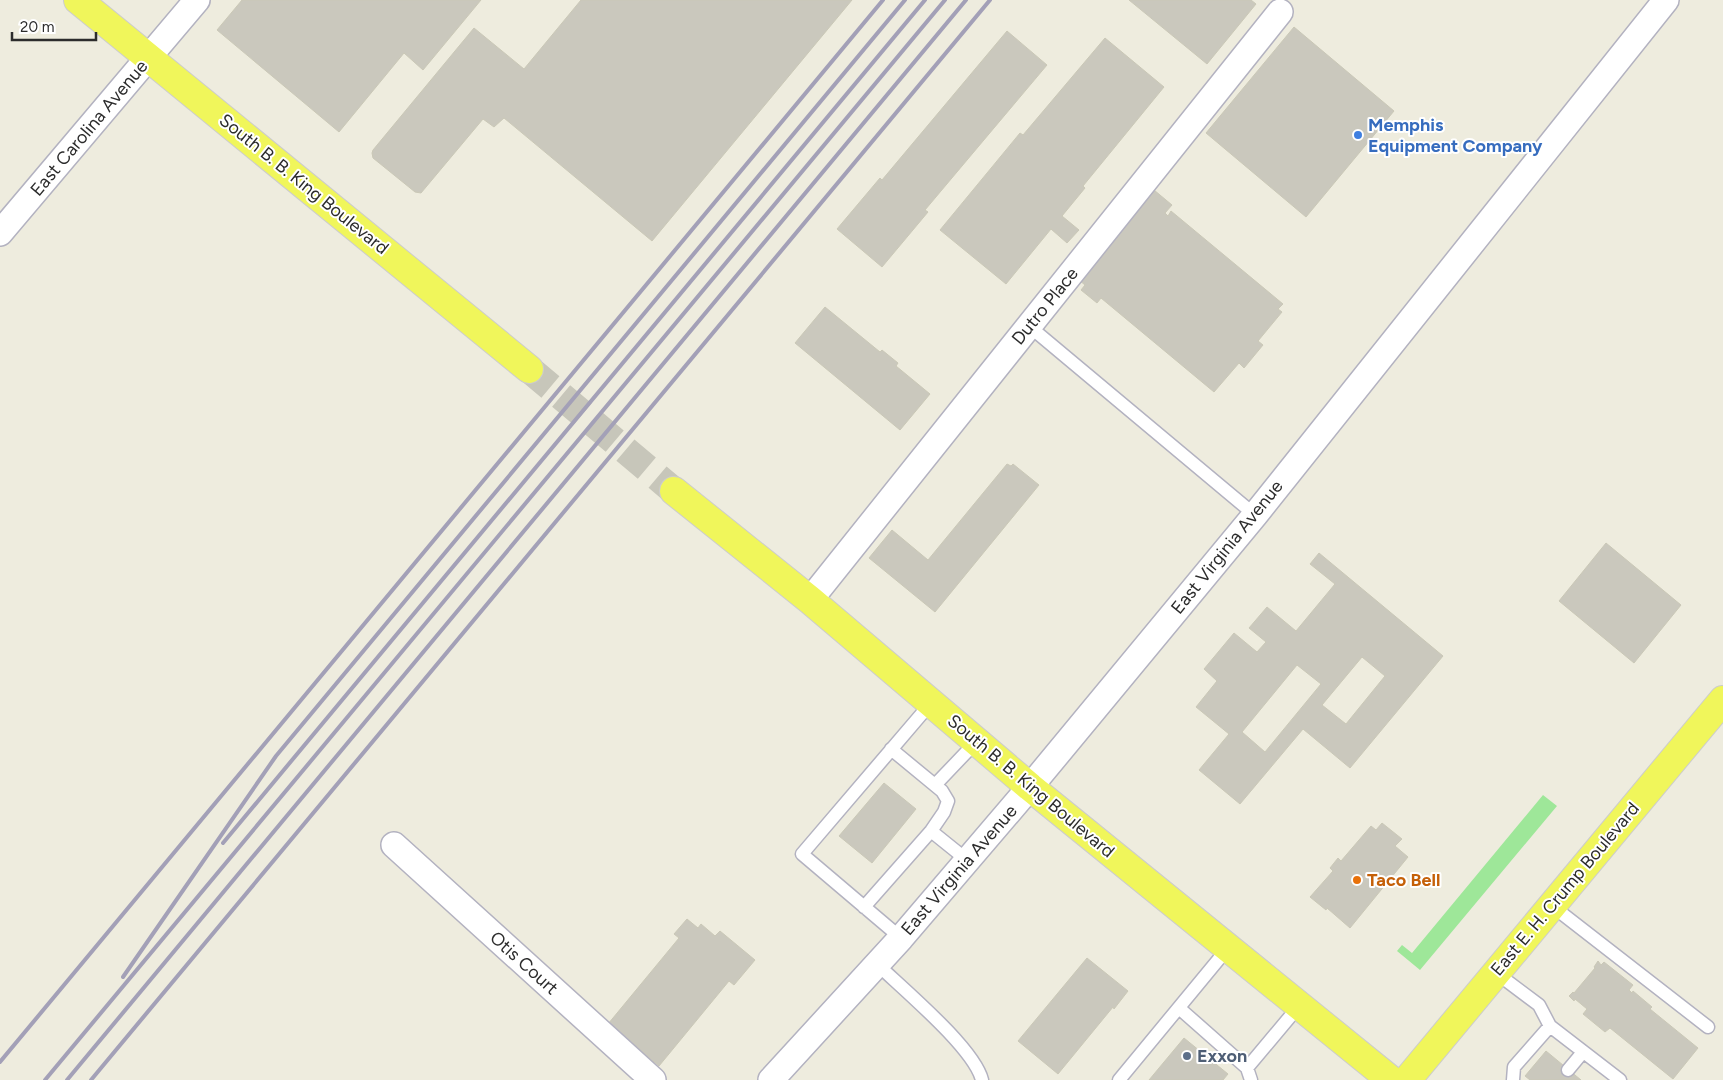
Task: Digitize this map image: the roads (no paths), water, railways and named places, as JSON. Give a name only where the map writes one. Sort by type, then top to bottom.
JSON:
[{"type":"main road","name":"South B. B. King Boulevard","points":[[78,0],[529,369]]},
{"type":"main road","name":"South B. B. King Boulevard","points":[[674,490],[810,600],[1030,787],[1391,1080]]},
{"type":"main road","name":"East E. H. Crump Boulevard","points":[[1407,1080],[1723,700]]},
{"type":"street","name":"East Carolina Avenue","points":[[0,232],[197,0]]},
{"type":"street","name":"East Virginia Avenue","points":[[771,1080],[901,938],[1030,787],[1255,515],[1666,0]]},
{"type":"street","name":"Dutro Place","points":[[810,600],[1280,12]]},
{"type":"street","name":"Otis Court","points":[[394,845],[653,1080]]},
{"type":"lane","points":[[1028,326],[1255,515]]},
{"type":"lane","points":[[901,938],[802,854],[931,703]]},
{"type":"lane","points":[[935,785],[976,741]]},
{"type":"lane","points":[[864,907],[931,831],[944,812],[948,801],[942,790],[892,750]]},
{"type":"lane","points":[[931,831],[967,860]]},
{"type":"lane","points":[[1551,905],[1708,1027]]},
{"type":"lane","points":[[1119,1080],[1228,948]]},
{"type":"lane","points":[[877,964],[936,1019],[969,1054],[981,1073],[982,1080]]},
{"type":"lane","points":[[1495,972],[1539,1005],[1550,1026],[1617,1079]]},
{"type":"lane","points":[[1179,1008],[1249,1074],[1299,1006]]},
{"type":"lane","points":[[1513,1080],[1514,1067],[1550,1026]]},
{"type":"lane","points":[[1568,1070],[1584,1052]]},
{"type":"tunnel","points":[[529,369],[674,491]]},
{"type":"railway","points":[[0,1062],[883,0]]},
{"type":"railway","points":[[123,977],[276,756],[905,0]]},
{"type":"railway","points":[[223,843],[925,0]]},
{"type":"railway","points":[[45,1080],[945,0]]},
{"type":"railway","points":[[67,1080],[966,0]]},
{"type":"railway","points":[[91,1080],[990,0]]},
{"type":"place","name":"Memphis Equipment Company","points":[[1358,135]]},
{"type":"place","name":"Taco Bell","points":[[1357,880]]},
{"type":"place","name":"Exxon","points":[[1187,1056]]}]
